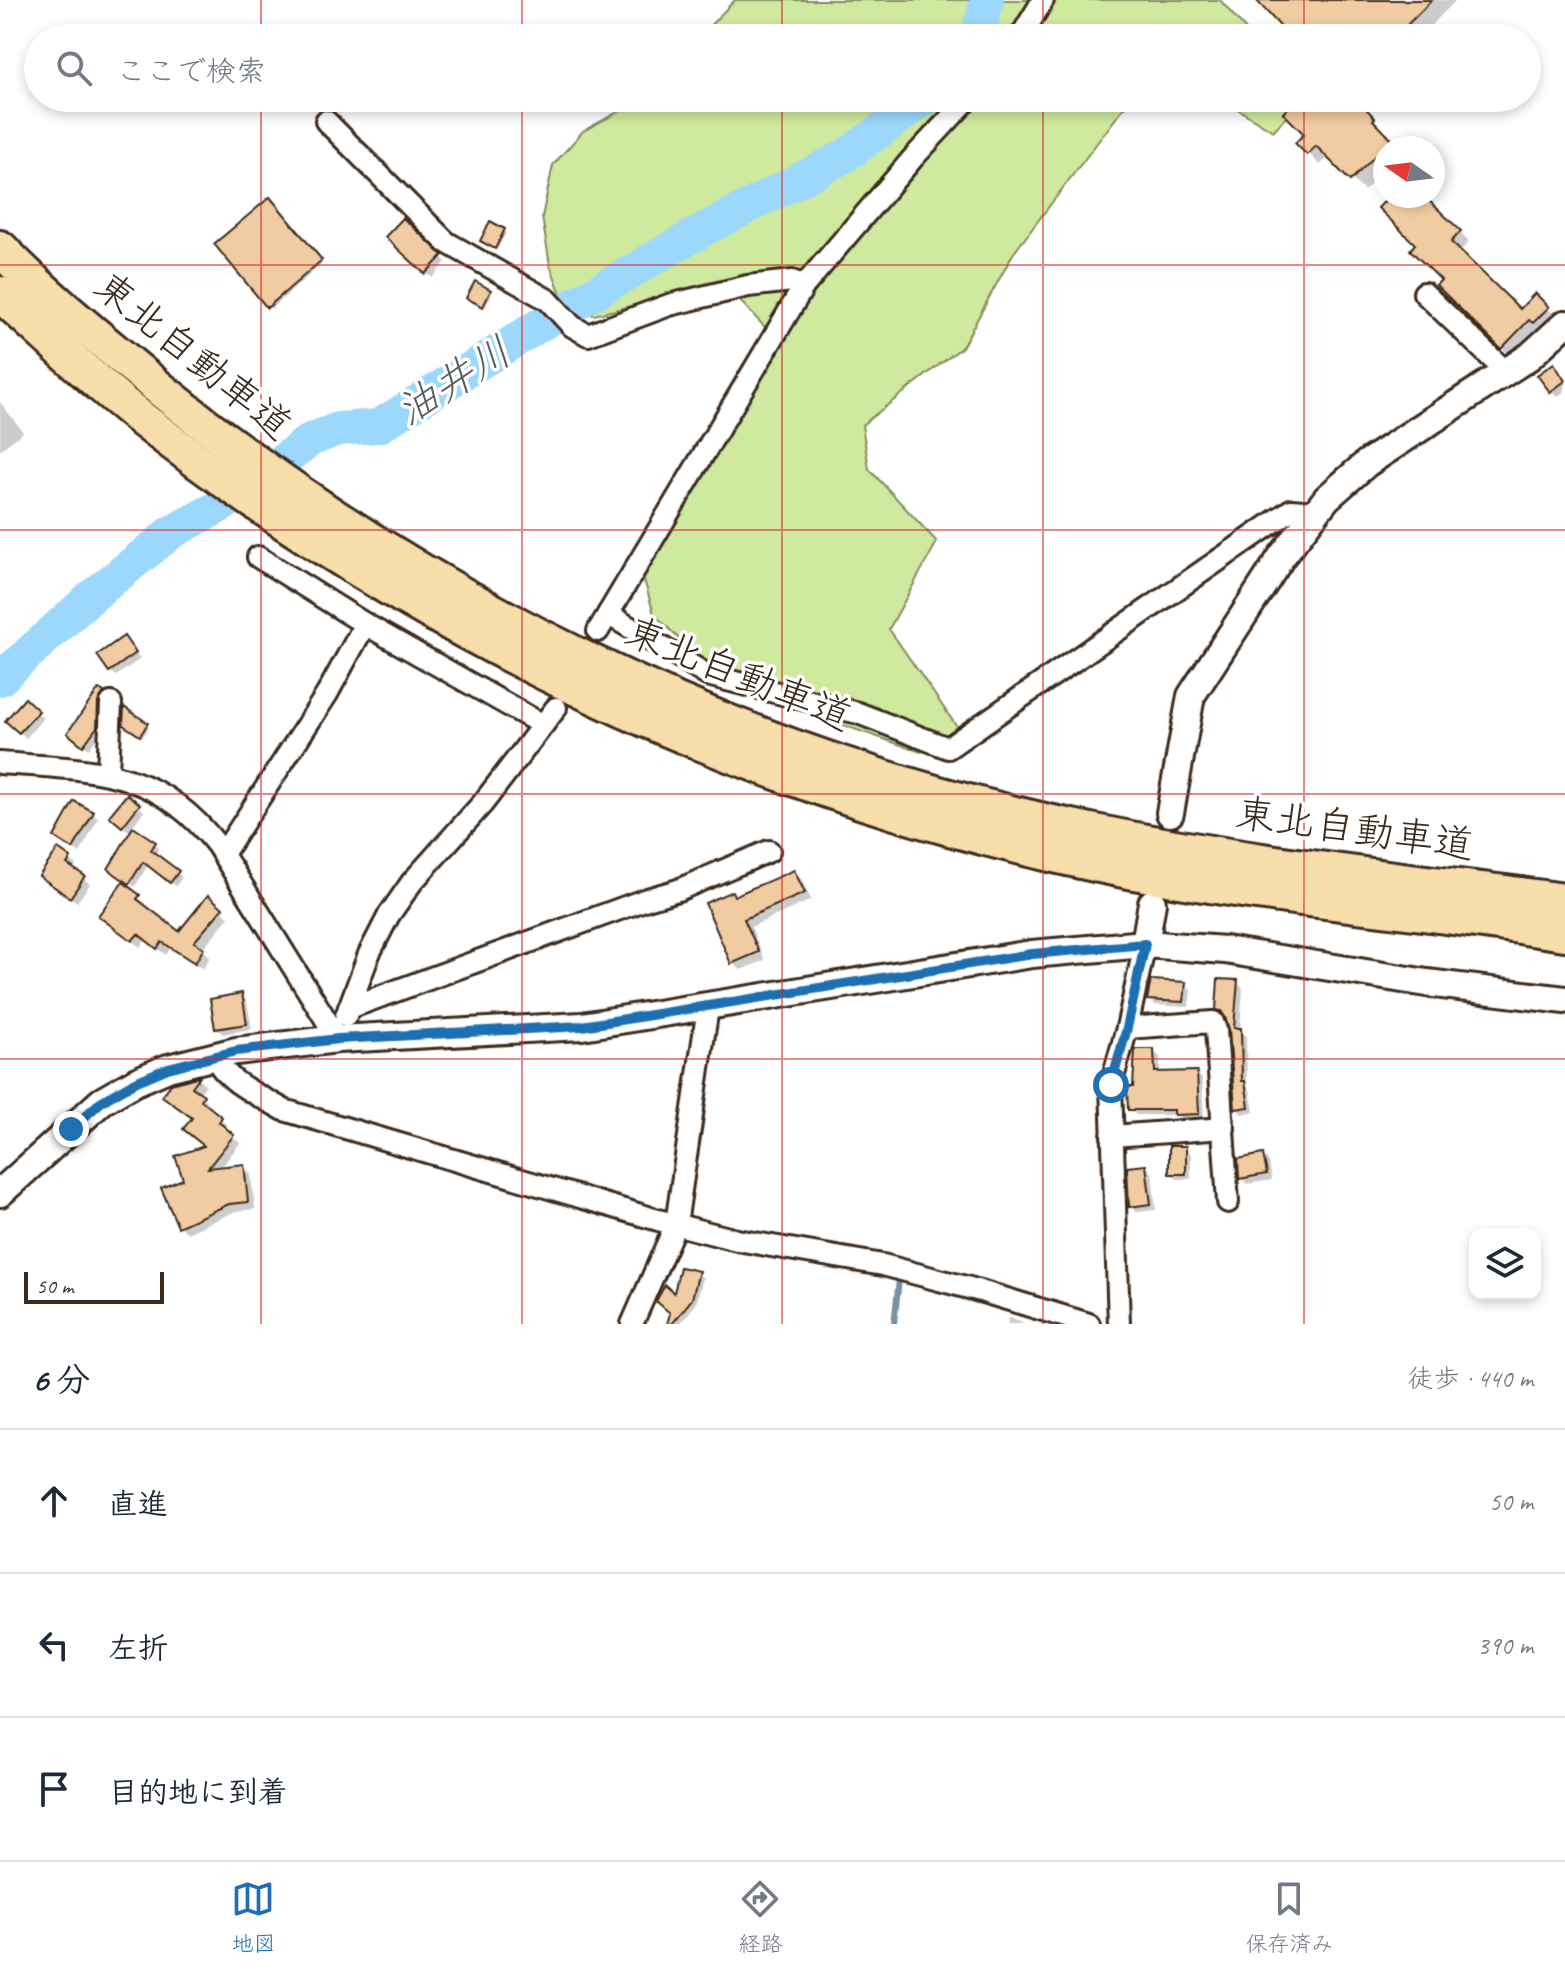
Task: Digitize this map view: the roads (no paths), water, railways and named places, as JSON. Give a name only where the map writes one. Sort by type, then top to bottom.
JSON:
[{"type":"highway","name":"東北自動車道","points":[[0,248],[66,310],[159,389],[293,529],[401,596],[553,678],[708,748],[812,787],[983,839],[1172,880],[1565,933]]},
{"type":"highway","name":"東北自動車道","points":[[0,294],[141,418],[325,511],[417,569],[504,617],[614,672],[721,718],[901,783],[1097,832],[1178,847],[1565,901]]},
{"type":"street","points":[[1028,24],[1043,0]]},
{"type":"street","points":[[956,112],[804,286],[603,623],[707,675],[858,713],[948,748],[1291,510],[1317,512]]},
{"type":"street","points":[[326,121],[446,242],[548,300],[572,326],[588,335],[669,305],[748,286],[792,281],[804,286]]},
{"type":"street","points":[[1424,293],[1506,372]]},
{"type":"street","points":[[1170,813],[1191,696],[1282,556],[1327,498],[1367,463],[1530,356],[1565,324]]},
{"type":"street","points":[[258,557],[365,624],[550,716],[483,803],[412,882],[389,915],[369,954],[338,1039]]},
{"type":"street","points":[[223,854],[327,694],[365,624]]},
{"type":"street","points":[[108,772],[111,703]]},
{"type":"street","points":[[0,763],[108,772],[171,798],[199,822],[223,854],[338,1039]]},
{"type":"street","points":[[349,1008],[678,890],[769,851]]},
{"type":"street","points":[[1119,1324],[1111,1085],[1127,1028],[1152,903]]},
{"type":"street","points":[[0,1193],[102,1101],[168,1068],[236,1051],[338,1039],[582,1026],[1032,954],[1145,944],[1225,950],[1427,983],[1565,1000]]},
{"type":"street","points":[[632,1324],[676,1224],[708,1007]]},
{"type":"street","points":[[1127,1028],[1213,1022],[1228,1202]]},
{"type":"street","points":[[214,1056],[230,1078],[284,1110],[676,1224],[737,1240],[883,1265],[1089,1324]]},
{"type":"street","points":[[1112,1136],[1224,1128]]},
{"type":"waterway","name":"油井川","points":[[981,24],[987,0]]},
{"type":"waterway","name":"油井川","points":[[0,679],[91,597],[172,532],[224,504],[310,440],[338,429],[379,426],[551,318],[703,230],[845,156],[906,112]]},
{"type":"waterway","points":[[894,1324],[899,1279],[1030,1316]]}]
